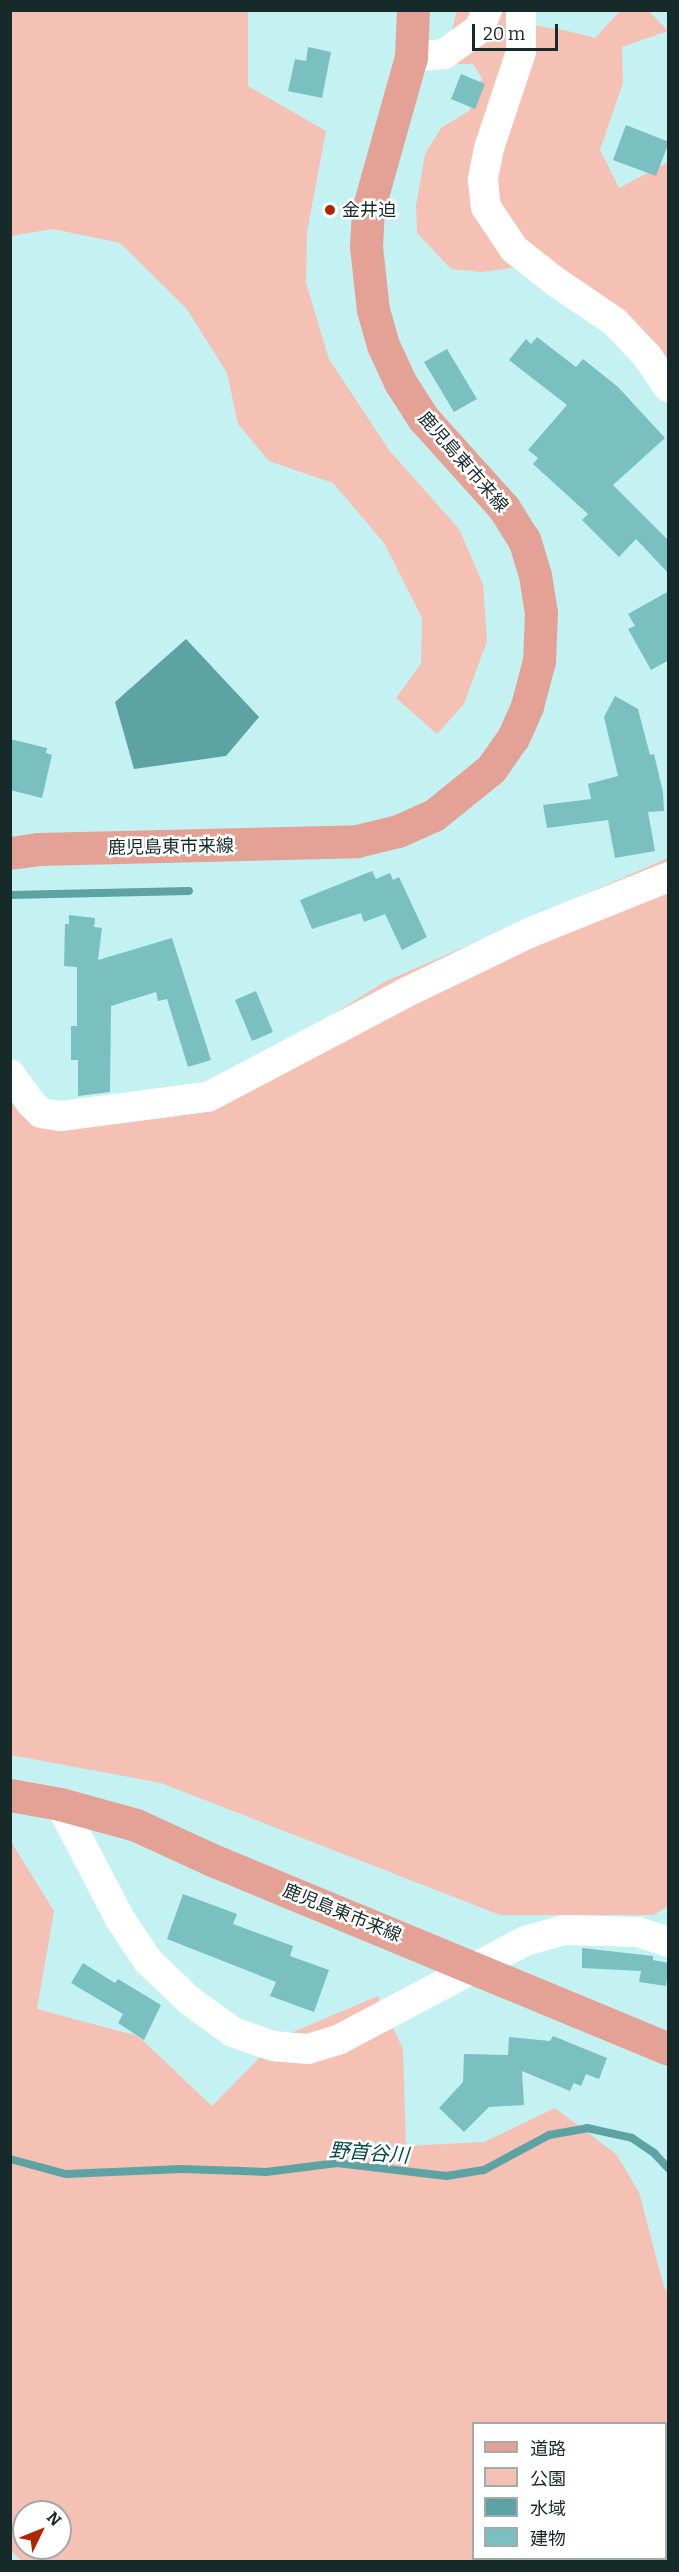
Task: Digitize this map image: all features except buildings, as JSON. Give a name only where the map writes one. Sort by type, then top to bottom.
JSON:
[{"type":"main road","name":"鹿児島東市来線","points":[[10,853],[38,849],[357,841],[398,831],[434,815],[491,769],[513,738],[527,706],[539,661],[541,614],[535,575],[524,540],[504,508],[423,418],[396,373],[383,345],[373,310],[366,247],[368,210],[411,57],[413,10]]},
{"type":"main road","name":"鹿児島東市来線","points":[[10,1795],[60,1804],[136,1825],[210,1859],[669,2049]]},
{"type":"street","points":[[411,57],[444,54],[479,28],[488,10]]},
{"type":"street","points":[[521,10],[521,51],[489,148],[483,180],[486,207],[513,249],[556,282],[615,322],[647,356],[669,387]]},
{"type":"street","points":[[10,1074],[41,1113],[61,1116],[208,1097],[405,993],[529,933],[669,877]]},
{"type":"street","points":[[60,1804],[120,1919],[148,1961],[190,2001],[233,2032],[273,2046],[308,2049],[340,2038],[525,1941],[564,1930],[638,1932],[669,1942]]},
{"type":"green space","points":[[11,10],[248,11],[248,86],[326,131],[307,232],[306,283],[329,359],[389,450],[459,529],[483,584],[487,641],[464,704],[437,734],[396,698],[421,664],[422,618],[384,543],[333,483],[269,461],[238,424],[227,373],[186,308],[120,243],[53,229],[11,236]]},
{"type":"green space","points":[[457,11],[516,11],[531,25],[595,38],[620,11],[649,11],[668,31],[622,47],[623,83],[600,150],[619,188],[668,162],[668,400],[540,264],[482,272],[451,269],[417,233],[416,206],[425,154],[441,128],[469,111],[482,78],[473,64],[443,64]]},
{"type":"green space","points":[[668,858],[668,1906],[654,1915],[500,1915],[161,1783],[11,1755],[10,1099],[151,1112],[245,1070],[384,982]]},
{"type":"green space","points":[[10,1840],[54,1911],[37,2009],[138,2036],[212,2106],[279,2038],[378,1996],[403,2049],[406,2146],[484,2142],[555,2108],[616,2154],[639,2192],[664,2287],[668,2292],[668,2561],[23,2562],[21,2560],[72,2560],[72,2500],[12,2500],[11,2551]]},
{"type":"water","points":[[186,639],[259,717],[226,756],[134,769],[115,702]]},
{"type":"waterway","points":[[10,895],[189,891]]},
{"type":"waterway","name":"野首谷川","points":[[10,2159],[66,2174],[182,2169],[266,2172],[337,2163],[446,2176],[484,2170],[549,2135],[587,2128],[632,2138],[654,2153],[668,2168]]},
{"type":"place","name":"金井迫","points":[[330,210]]}]
